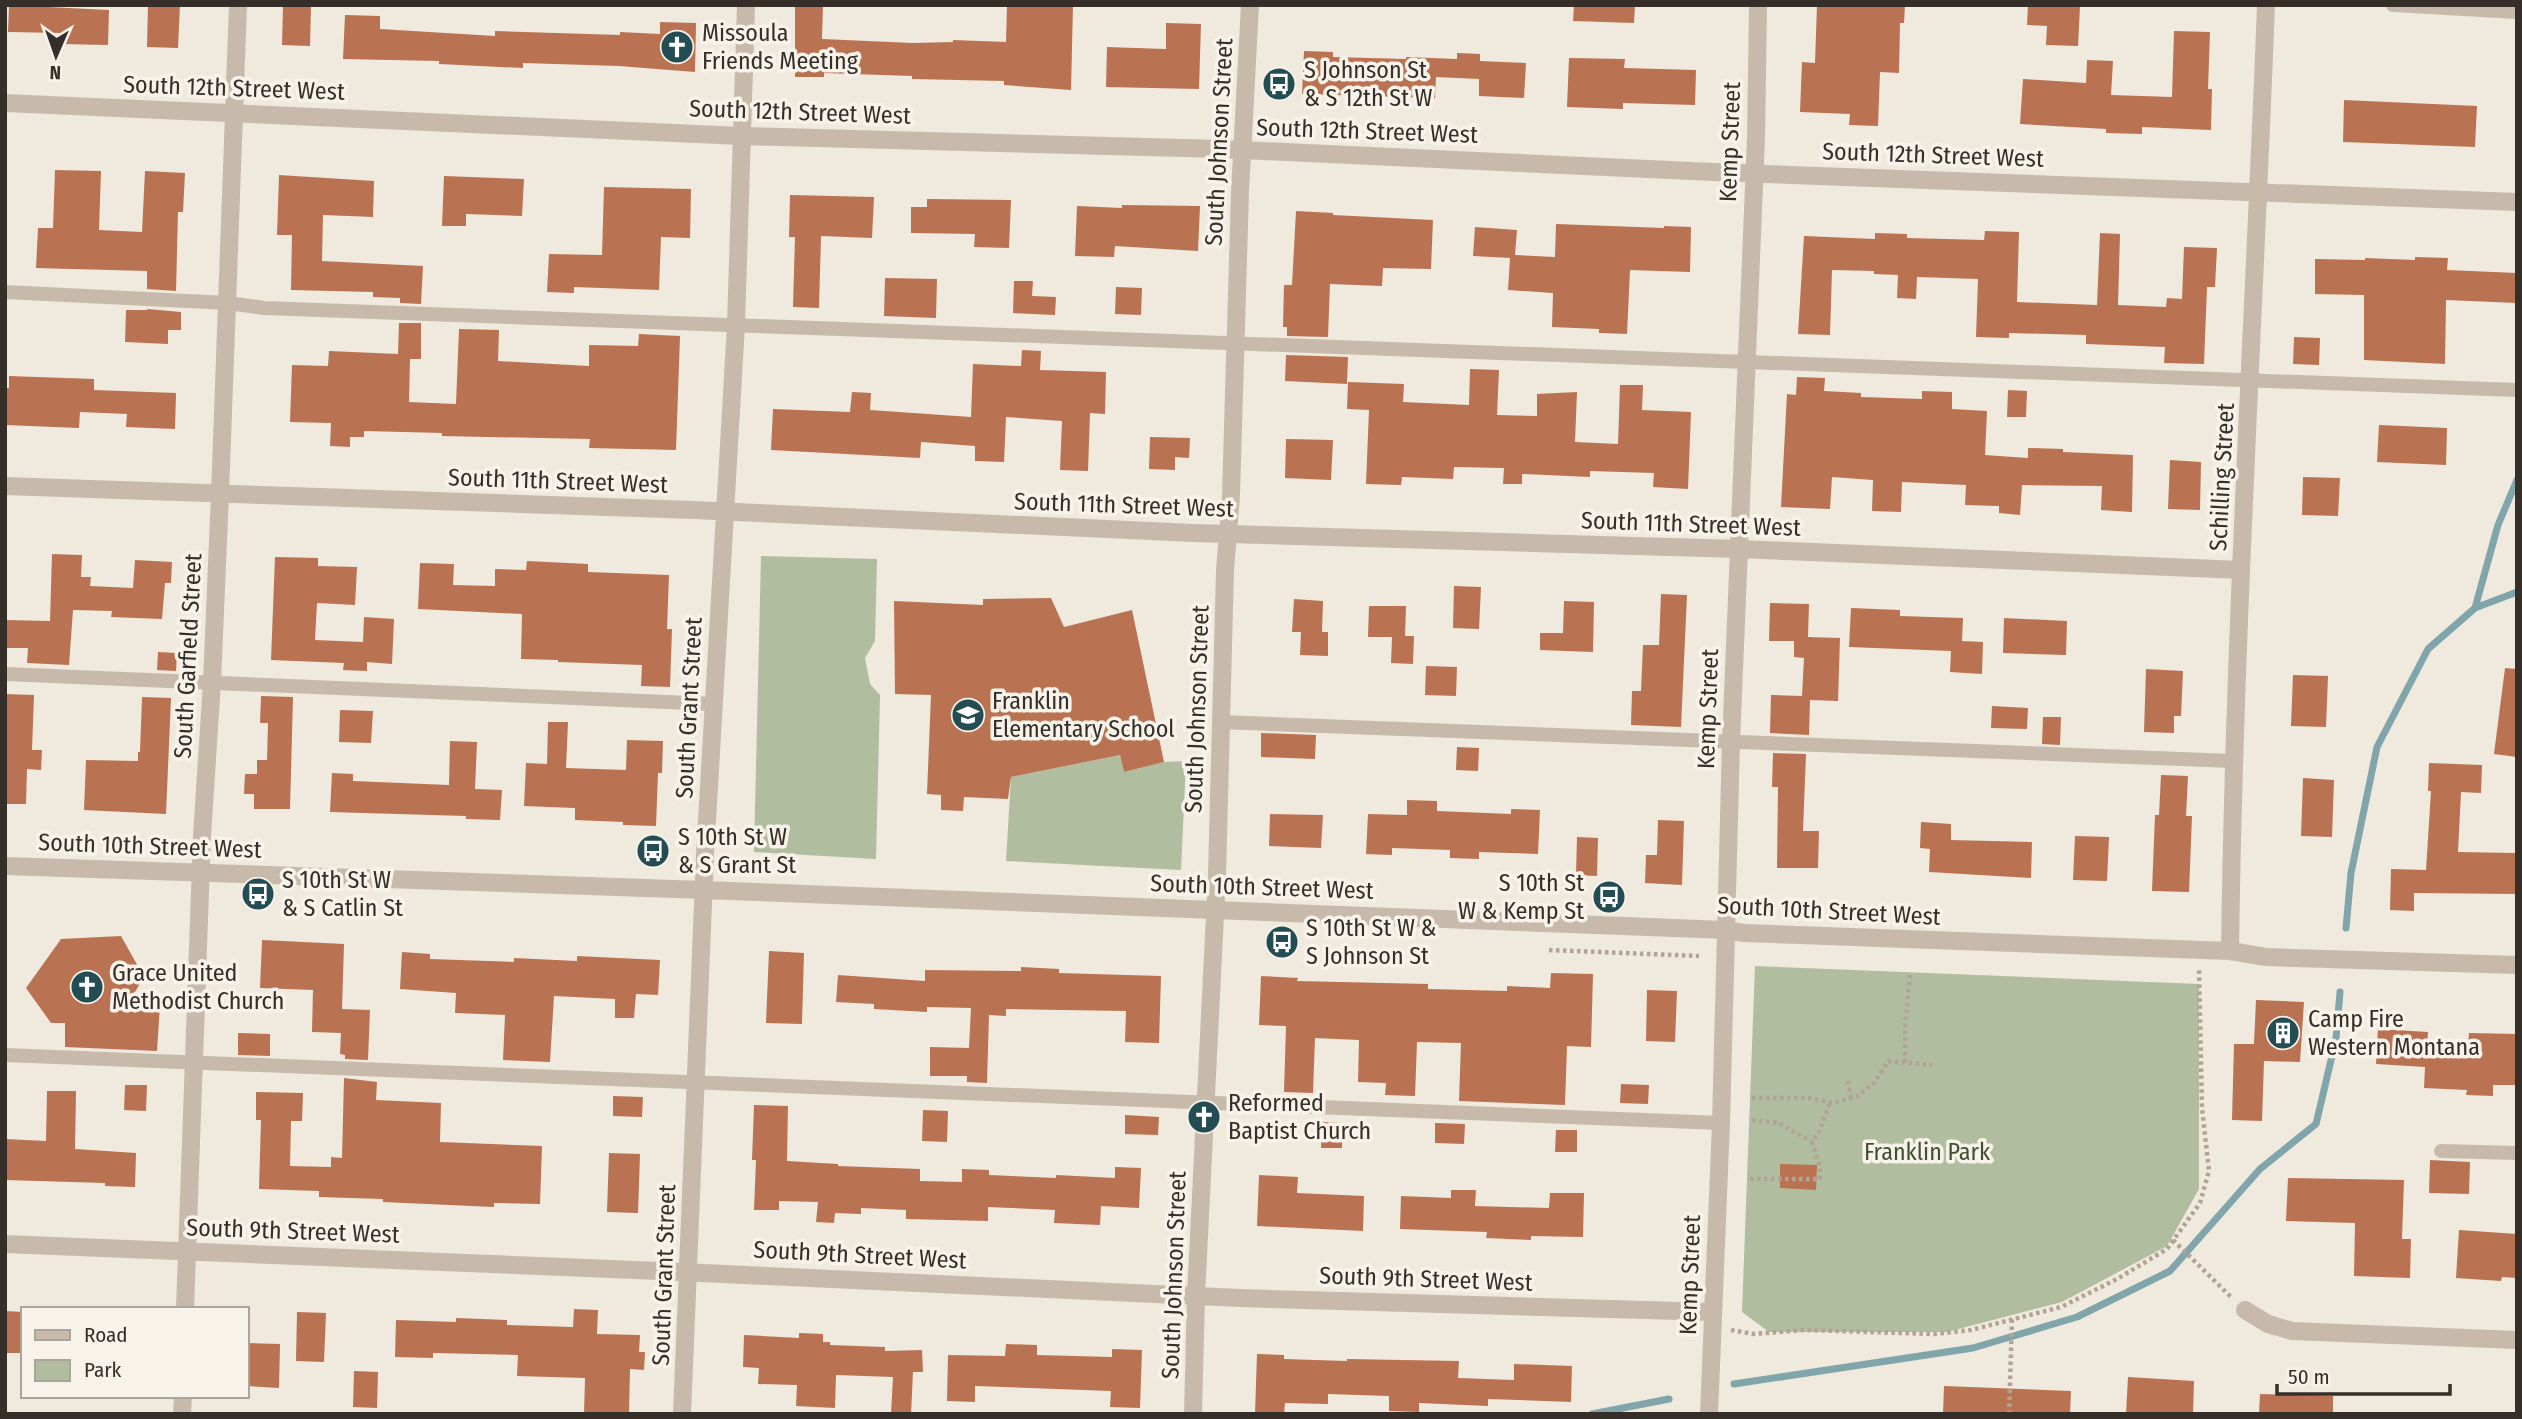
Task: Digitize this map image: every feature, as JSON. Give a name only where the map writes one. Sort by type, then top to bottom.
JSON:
[{"type":"street","name":"South Garfield Street","points":[[185,1307],[200,872],[212,681],[238,5]]},
{"type":"street","name":"South Grant Street","points":[[682,1414],[704,890],[736,325],[746,5]]},
{"type":"street","name":"South Johnson Street","points":[[1193,1414],[1196,1296],[1215,909],[1242,150],[1250,5]]},
{"type":"street","name":"Kemp Street","points":[[1709,1414],[1758,5]]},
{"type":"street","name":"Schilling Street","points":[[2230,951],[2232,761],[2266,5]]},
{"type":"street","name":"South 12th Street West","points":[[5,103],[741,136],[1242,150],[1754,173],[2517,202]]},
{"type":"street","name":"South 11th Street West","points":[[5,486],[2241,570]]},
{"type":"street","name":"South 10th Street West","points":[[5,866],[1215,909],[1725,930],[1744,933],[2230,951],[2266,957],[2517,965]]},
{"type":"street","name":"South 9th Street West","points":[[5,1244],[1196,1296],[1713,1312]]},
{"type":"street","points":[[2245,1310],[2268,1324],[2292,1332],[2517,1339]]},
{"type":"lane","points":[[2393,5],[2517,12]]},
{"type":"lane","points":[[5,292],[228,303],[264,308],[2517,390]]},
{"type":"lane","points":[[5,674],[714,704]]},
{"type":"lane","points":[[1221,722],[2232,761]]},
{"type":"lane","points":[[5,1055],[1721,1123]]},
{"type":"lane","points":[[2441,1150],[2517,1153]]},
{"type":"path","points":[[1549,950],[1699,956]]},
{"type":"path","points":[[1730,1330],[1753,1334],[1805,1329],[1934,1334],[1971,1329],[2061,1307],[2117,1279],[2167,1248],[2200,1203],[2209,1171],[2202,1108],[2198,951]]},
{"type":"path","points":[[1905,1062],[1910,974]]},
{"type":"path","points":[[1752,1098],[1809,1098],[1830,1102],[1852,1098],[1874,1083],[1888,1061],[1932,1065]]},
{"type":"path","points":[[1847,1081],[1852,1098]]},
{"type":"path","points":[[1812,1142],[1830,1102]]},
{"type":"path","points":[[1750,1179],[1820,1179],[1820,1167],[1812,1142],[1779,1123],[1752,1120]]},
{"type":"path","points":[[2174,1240],[2245,1310]]},
{"type":"path","points":[[2009,1414],[2012,1319]]},
{"type":"green space","points":[[761,556],[877,559],[875,641],[865,658],[870,684],[880,695],[876,859],[754,852]]},
{"type":"green space","points":[[1120,755],[1124,772],[1164,762],[1186,761],[1181,870],[1006,861],[1011,777]]},
{"type":"green space","name":"Franklin Park","points":[[1755,966],[2199,984],[2199,1189],[2167,1246],[2062,1302],[1947,1332],[1769,1332],[1742,1312]]},
{"type":"building","points":[[9,5],[109,10],[108,45],[62,44],[62,33],[8,32]]},
{"type":"building","points":[[148,5],[180,5],[178,48],[147,47]]},
{"type":"building","points":[[283,5],[311,5],[310,46],[282,45]]},
{"type":"building","points":[[795,5],[823,5],[822,39],[913,43],[953,40],[1006,42],[1007,5],[1073,5],[1071,90],[1004,85],[1004,81],[912,79],[912,76],[824,73],[824,77],[795,77]]},
{"type":"building","points":[[1574,5],[1635,5],[1634,23],[1573,21]]},
{"type":"building","points":[[1817,5],[1905,5],[1904,23],[1900,23],[1899,73],[1880,72],[1878,126],[1849,125],[1850,114],[1800,112],[1802,62],[1815,63]]},
{"type":"building","points":[[2028,5],[2080,6],[2078,46],[2046,45],[2047,26],[2027,25]]},
{"type":"building","points":[[345,15],[380,16],[380,29],[495,36],[495,31],[660,34],[660,22],[696,23],[695,72],[619,66],[523,63],[523,68],[439,64],[439,61],[343,59]]},
{"type":"building","points":[[1166,23],[1201,24],[1199,89],[1106,87],[1107,47],[1166,49]]},
{"type":"building","points":[[2174,31],[2210,32],[2208,89],[2212,89],[2211,130],[2142,127],[2142,134],[2106,133],[2106,129],[2020,124],[2023,79],[2086,83],[2087,60],[2113,61],[2111,95],[2172,97]]},
{"type":"building","points":[[1304,51],[1333,52],[1333,57],[1406,59],[1457,59],[1457,53],[1480,54],[1480,61],[1526,63],[1524,98],[1479,96],[1479,79],[1436,77],[1435,98],[1302,94]]},
{"type":"building","points":[[1569,58],[1625,59],[1624,68],[1696,70],[1695,105],[1623,103],[1623,109],[1567,107]]},
{"type":"building","points":[[2344,100],[2477,106],[2475,147],[2343,142]]},
{"type":"building","points":[[55,170],[101,171],[99,230],[142,232],[145,171],[185,173],[183,212],[178,212],[176,291],[147,289],[147,271],[36,268],[38,228],[53,228]]},
{"type":"building","points":[[279,175],[374,181],[373,217],[323,215],[322,261],[423,266],[421,304],[400,303],[400,298],[373,297],[373,292],[291,290],[292,235],[277,235]]},
{"type":"building","points":[[444,176],[524,179],[522,216],[466,214],[466,226],[442,226]]},
{"type":"building","points":[[604,187],[691,189],[690,238],[661,237],[659,290],[574,287],[574,293],[547,292],[549,254],[602,255]]},
{"type":"building","points":[[790,195],[874,197],[872,238],[821,236],[819,308],[793,307],[795,237],[789,237]]},
{"type":"building","points":[[927,199],[1011,200],[1009,248],[974,247],[975,234],[911,233],[911,207],[927,207]]},
{"type":"building","points":[[1122,205],[1200,206],[1198,251],[1115,246],[1114,257],[1075,256],[1077,206],[1122,208]]},
{"type":"building","points":[[1296,211],[1433,220],[1431,269],[1383,268],[1382,286],[1330,284],[1328,337],[1287,336],[1287,327],[1283,327],[1284,285],[1292,285]]},
{"type":"building","points":[[1556,224],[1691,227],[1690,272],[1630,270],[1627,334],[1599,333],[1599,329],[1552,327],[1553,293],[1508,290],[1510,258],[1473,256],[1475,227],[1517,230],[1515,255],[1555,257]]},
{"type":"building","points":[[1985,231],[2019,232],[2017,302],[2097,305],[2100,233],[2120,234],[2118,305],[2166,307],[2167,298],[2182,299],[2184,247],[2217,248],[2215,287],[2207,287],[2204,364],[2164,363],[2165,347],[2086,344],[2086,335],[2009,333],[2009,338],[1976,337],[1978,279],[1917,277],[1916,299],[1897,298],[1898,275],[1874,274],[1874,271],[1832,270],[1830,335],[1798,334],[1804,236],[1875,239],[1875,233],[1907,234],[1907,238],[1984,240]]},
{"type":"building","points":[[2415,257],[2448,258],[2447,270],[2517,273],[2517,303],[2446,300],[2445,364],[2364,360],[2364,295],[2315,294],[2315,259],[2415,260]]},
{"type":"building","points":[[885,278],[937,279],[936,318],[884,316]]},
{"type":"building","points":[[1014,281],[1033,281],[1032,296],[1056,297],[1055,315],[1013,313]]},
{"type":"building","points":[[1116,287],[1142,288],[1141,315],[1115,314]]},
{"type":"building","points":[[126,310],[181,312],[181,330],[168,330],[168,344],[125,342]]},
{"type":"building","points":[[399,323],[421,323],[421,359],[410,359],[409,402],[456,404],[459,329],[499,330],[498,361],[589,366],[589,345],[638,346],[639,334],[680,336],[676,450],[589,448],[590,439],[442,436],[442,433],[364,431],[364,437],[350,437],[350,447],[330,446],[331,423],[290,422],[292,365],[328,366],[329,351],[398,354]]},
{"type":"building","points":[[2294,337],[2320,338],[2319,365],[2293,364]]},
{"type":"building","points":[[1022,350],[1041,351],[1040,370],[1106,372],[1105,414],[1090,413],[1088,471],[1060,470],[1062,421],[1006,417],[1004,462],[975,461],[975,446],[921,442],[920,458],[771,450],[773,409],[850,412],[852,392],[871,393],[870,410],[971,417],[973,364],[1021,366]]},
{"type":"building","points":[[1286,355],[1348,357],[1347,384],[1285,381]]},
{"type":"building","points":[[1470,369],[1499,370],[1497,415],[1537,416],[1537,394],[1577,392],[1575,442],[1618,444],[1620,385],[1643,385],[1642,410],[1691,412],[1688,489],[1653,487],[1654,473],[1590,471],[1590,477],[1522,474],[1522,484],[1503,484],[1504,468],[1454,467],[1453,479],[1402,477],[1401,485],[1366,484],[1369,410],[1347,409],[1348,382],[1404,384],[1403,402],[1469,405]]},
{"type":"building","points":[[9,376],[94,379],[94,390],[176,393],[175,429],[126,427],[127,414],[80,412],[79,428],[5,425],[5,388],[9,388]]},
{"type":"building","points":[[1797,377],[1825,378],[1824,391],[1861,393],[1861,397],[1922,399],[1922,391],[1952,392],[1952,409],[1987,411],[1985,455],[2028,458],[2028,448],[2133,455],[2132,512],[2101,510],[2102,486],[2022,485],[2020,515],[1999,513],[1999,506],[1965,505],[1966,485],[1902,482],[1901,512],[1872,511],[1873,480],[1832,477],[1830,509],[1781,507],[1787,394],[1796,395]]},
{"type":"building","points":[[2008,390],[2027,391],[2026,417],[2007,417]]},
{"type":"building","points":[[2379,425],[2447,428],[2446,465],[2377,462]]},
{"type":"building","points":[[1150,437],[1190,438],[1189,458],[1175,457],[1175,470],[1149,469]]},
{"type":"building","points":[[1286,439],[1333,440],[1331,480],[1285,478]]},
{"type":"building","points":[[2170,460],[2201,462],[2200,510],[2168,509]]},
{"type":"building","points":[[2303,477],[2340,478],[2338,516],[2302,515]]},
{"type":"building","points":[[52,554],[82,555],[81,577],[91,577],[90,586],[133,588],[135,560],[172,562],[171,583],[165,583],[162,619],[111,617],[112,611],[73,610],[69,665],[27,663],[28,648],[5,648],[5,620],[50,621]]},
{"type":"building","points":[[275,557],[318,558],[318,566],[357,567],[355,605],[317,603],[315,640],[363,642],[364,617],[394,619],[392,664],[367,662],[367,671],[343,670],[344,663],[271,660]]},
{"type":"building","points":[[527,561],[588,564],[588,572],[669,575],[667,629],[672,629],[670,687],[641,686],[642,665],[521,659],[522,614],[418,609],[420,563],[454,564],[453,585],[495,586],[495,569],[526,570]]},
{"type":"building","points":[[1454,586],[1481,587],[1479,629],[1453,628]]},
{"type":"building","points":[[1661,594],[1687,595],[1681,727],[1631,725],[1632,691],[1641,691],[1643,645],[1659,645]]},
{"type":"building","name":"Franklin Elementary School","points":[[1051,598],[1064,627],[1132,610],[1164,762],[1124,772],[1120,755],[1011,777],[1008,799],[964,797],[963,811],[941,810],[941,795],[927,794],[931,695],[895,694],[894,601],[983,605],[983,599]]},
{"type":"building","points":[[1294,599],[1323,601],[1322,632],[1328,632],[1328,656],[1300,655],[1301,632],[1292,632]]},
{"type":"building","points":[[1564,601],[1594,602],[1593,652],[1540,650],[1540,633],[1563,633]]},
{"type":"building","points":[[1770,603],[1809,604],[1808,637],[1840,638],[1838,701],[1810,700],[1809,735],[1770,733],[1771,695],[1802,696],[1804,658],[1794,657],[1794,641],[1769,641]]},
{"type":"building","points":[[1369,606],[1406,606],[1405,636],[1414,636],[1413,664],[1391,663],[1392,637],[1368,637]]},
{"type":"building","points":[[1851,608],[1900,610],[1900,616],[1963,618],[1962,641],[1983,642],[1982,674],[1950,672],[1951,651],[1849,647]]},
{"type":"building","points":[[2004,618],[2067,621],[2066,655],[2003,653]]},
{"type":"building","points":[[158,652],[177,653],[176,671],[157,670]]},
{"type":"building","points":[[1426,666],[1457,667],[1456,696],[1425,695]]},
{"type":"building","points":[[2505,668],[2517,669],[2517,757],[2494,754]]},
{"type":"building","points":[[2146,669],[2183,671],[2181,716],[2174,716],[2174,733],[2144,732]]},
{"type":"building","points":[[2293,675],[2328,676],[2326,727],[2291,726]]},
{"type":"building","points":[[5,694],[34,695],[32,750],[42,750],[41,770],[27,769],[26,804],[5,804]]},
{"type":"building","points":[[261,696],[293,697],[290,809],[254,809],[254,794],[244,794],[245,774],[257,774],[257,760],[267,760],[268,723],[260,723]]},
{"type":"building","points":[[142,697],[171,698],[166,814],[84,810],[86,760],[138,761]]},
{"type":"building","points":[[1992,706],[2028,708],[2027,729],[1991,728]]},
{"type":"building","points":[[340,710],[373,711],[371,743],[339,742]]},
{"type":"building","points":[[2043,717],[2061,717],[2060,745],[2042,744]]},
{"type":"building","points":[[548,722],[568,722],[566,768],[626,770],[627,740],[663,741],[662,773],[658,773],[656,826],[575,820],[575,808],[524,806],[526,763],[547,764]]},
{"type":"building","points":[[1261,733],[1316,735],[1315,759],[1261,757]]},
{"type":"building","points":[[450,741],[477,742],[475,789],[502,790],[500,820],[466,819],[466,816],[330,812],[332,773],[353,774],[353,781],[449,785]]},
{"type":"building","points":[[1457,747],[1479,748],[1478,771],[1456,770]]},
{"type":"building","points":[[1773,753],[1806,754],[1803,831],[1819,831],[1818,868],[1777,868],[1778,787],[1772,787]]},
{"type":"building","points":[[2429,763],[2482,765],[2481,793],[2461,792],[2458,852],[2517,853],[2517,894],[2414,893],[2414,911],[2390,910],[2391,869],[2426,870],[2431,791],[2428,791]]},
{"type":"building","points":[[2161,775],[2188,776],[2186,816],[2192,816],[2189,892],[2152,891],[2155,815],[2159,815]]},
{"type":"building","points":[[2303,778],[2334,780],[2332,837],[2301,836]]},
{"type":"building","points":[[1407,800],[1437,801],[1437,811],[1511,814],[1511,809],[1540,810],[1538,854],[1479,852],[1479,859],[1450,858],[1450,850],[1392,848],[1392,855],[1366,854],[1368,814],[1407,815]]},
{"type":"building","points":[[1270,814],[1323,815],[1321,848],[1269,846]]},
{"type":"building","points":[[1658,820],[1684,821],[1682,885],[1645,883],[1646,855],[1657,855]]},
{"type":"building","points":[[1921,822],[1951,824],[1951,840],[2032,842],[2031,878],[1929,872],[1930,849],[1920,848]]},
{"type":"building","points":[[2075,836],[2109,837],[2107,881],[2073,880]]},
{"type":"building","points":[[1577,837],[1598,838],[1597,876],[1576,875]]},
{"type":"building","points":[[121,936],[144,977],[127,1005],[160,1005],[157,1051],[65,1047],[65,1023],[51,1023],[26,988],[61,939]]},
{"type":"building","points":[[262,940],[344,944],[342,1009],[370,1010],[368,1060],[345,1059],[345,1055],[340,1054],[341,1033],[312,1032],[313,990],[260,988]]},
{"type":"building","points":[[769,951],[804,953],[802,1024],[766,1023]]},
{"type":"building","points":[[402,952],[430,954],[430,959],[514,962],[514,958],[577,961],[577,956],[660,960],[658,995],[636,994],[634,1018],[615,1018],[615,999],[554,996],[550,1062],[503,1060],[505,1015],[455,1013],[456,993],[400,989]]},
{"type":"building","points":[[1021,967],[1059,969],[1059,973],[1161,976],[1159,1043],[1125,1042],[1126,1011],[1006,1009],[1006,1016],[989,1015],[987,1083],[967,1082],[967,1076],[930,1076],[930,1047],[969,1048],[971,1008],[927,1007],[927,1012],[874,1009],[874,1004],[836,1002],[838,975],[925,981],[925,970],[1021,971]]},
{"type":"building","points":[[1551,973],[1593,974],[1591,1047],[1567,1046],[1565,1105],[1459,1101],[1461,1043],[1417,1042],[1415,1096],[1385,1095],[1386,1083],[1358,1082],[1359,1040],[1315,1038],[1313,1093],[1284,1092],[1286,1026],[1259,1025],[1261,976],[1298,978],[1297,981],[1428,984],[1428,989],[1507,991],[1507,986],[1550,988]]},
{"type":"building","points":[[1647,990],[1677,991],[1675,1042],[1646,1041]]},
{"type":"building","points":[[2256,1000],[2304,1002],[2300,1062],[2264,1061],[2262,1121],[2232,1120],[2234,1044],[2254,1044]]},
{"type":"building","points":[[2378,1029],[2428,1032],[2427,1047],[2468,1050],[2469,1033],[2517,1034],[2517,1085],[2493,1085],[2493,1096],[2466,1095],[2467,1090],[2424,1088],[2425,1067],[2376,1064]]},
{"type":"building","points":[[238,1033],[270,1034],[270,1056],[238,1055]]},
{"type":"building","points":[[344,1078],[377,1082],[376,1100],[441,1103],[440,1142],[542,1146],[540,1204],[494,1203],[494,1207],[383,1202],[383,1199],[319,1197],[319,1191],[259,1189],[261,1120],[256,1120],[256,1092],[303,1093],[302,1121],[291,1121],[290,1166],[331,1167],[331,1157],[342,1158]]},
{"type":"building","points":[[1621,1084],[1649,1085],[1648,1104],[1620,1103]]},
{"type":"building","points":[[125,1085],[147,1085],[146,1111],[124,1110]]},
{"type":"building","points":[[47,1091],[76,1091],[75,1149],[136,1153],[135,1187],[105,1186],[105,1183],[5,1180],[5,1139],[46,1141]]},
{"type":"building","points":[[613,1096],[643,1097],[642,1117],[613,1116]]},
{"type":"building","points":[[754,1105],[788,1106],[787,1161],[920,1169],[920,1181],[962,1182],[962,1169],[989,1170],[989,1175],[1115,1178],[1115,1167],[1141,1168],[1139,1208],[1101,1206],[1100,1225],[1054,1223],[1055,1210],[988,1207],[988,1221],[906,1219],[906,1210],[861,1208],[861,1214],[835,1213],[834,1223],[816,1222],[818,1202],[779,1201],[779,1210],[754,1210]]},
{"type":"building","points":[[923,1110],[948,1111],[947,1142],[922,1141]]},
{"type":"building","points":[[1125,1115],[1159,1117],[1158,1135],[1125,1134]]},
{"type":"building","points":[[1322,1122],[1342,1123],[1342,1148],[1321,1148]]},
{"type":"building","points":[[1435,1123],[1465,1124],[1464,1144],[1435,1143]]},
{"type":"building","points":[[1556,1130],[1577,1130],[1577,1152],[1555,1152]]},
{"type":"building","points":[[609,1153],[640,1154],[638,1213],[607,1212]]},
{"type":"building","points":[[2430,1160],[2470,1162],[2469,1194],[2429,1193]]},
{"type":"building","points":[[1780,1164],[1817,1165],[1816,1190],[1780,1188]]},
{"type":"building","points":[[1259,1175],[1298,1177],[1297,1193],[1364,1196],[1363,1231],[1257,1226]]},
{"type":"building","points":[[2288,1178],[2404,1180],[2402,1239],[2411,1239],[2410,1278],[2354,1276],[2355,1223],[2286,1221]]},
{"type":"building","points":[[1451,1190],[1476,1190],[1475,1206],[1549,1208],[1550,1193],[1584,1193],[1583,1237],[1531,1236],[1531,1240],[1486,1238],[1487,1232],[1400,1229],[1401,1196],[1451,1198]]},
{"type":"building","points":[[2459,1230],[2517,1234],[2517,1278],[2502,1277],[2501,1281],[2456,1278]]},
{"type":"building","points":[[574,1309],[598,1310],[597,1334],[640,1335],[639,1352],[645,1352],[644,1370],[630,1369],[629,1414],[584,1414],[585,1378],[517,1376],[518,1355],[433,1353],[433,1358],[395,1357],[396,1320],[507,1320],[507,1325],[573,1327]]},
{"type":"building","points":[[5,1311],[21,1312],[21,1353],[5,1353]]},
{"type":"building","points":[[297,1312],[326,1313],[324,1362],[296,1361]]},
{"type":"building","points":[[799,1333],[823,1334],[823,1342],[830,1342],[830,1345],[885,1347],[885,1351],[922,1350],[923,1372],[913,1372],[911,1414],[891,1414],[893,1377],[836,1375],[835,1408],[796,1406],[797,1385],[758,1384],[759,1368],[743,1367],[744,1335],[799,1338]]},
{"type":"building","points":[[248,1343],[280,1344],[279,1388],[248,1386]]},
{"type":"building","points":[[1006,1344],[1037,1345],[1037,1355],[1112,1357],[1112,1349],[1142,1350],[1140,1408],[1110,1407],[1111,1391],[975,1386],[975,1402],[947,1401],[948,1355],[1005,1356]]},
{"type":"building","points":[[1257,1354],[1284,1355],[1284,1359],[1459,1361],[1458,1378],[1514,1380],[1514,1364],[1572,1366],[1571,1402],[1488,1399],[1488,1406],[1419,1403],[1419,1412],[1389,1411],[1389,1396],[1328,1394],[1328,1404],[1285,1403],[1284,1414],[1255,1414]]},
{"type":"building","points":[[354,1371],[378,1372],[377,1408],[353,1407]]},
{"type":"building","points":[[2128,1377],[2194,1381],[2193,1414],[2126,1414]]},
{"type":"building","points":[[1944,1386],[2071,1391],[2070,1414],[1943,1414]]},
{"type":"building","points":[[2260,1394],[2333,1396],[2333,1414],[2259,1414]]},
{"type":"waterway","points":[[2475,608],[2498,525],[2517,480]]},
{"type":"waterway","points":[[2346,928],[2351,873],[2377,747],[2428,649],[2475,608],[2517,592]]},
{"type":"waterway","points":[[1734,1384],[1973,1348],[2077,1317],[2170,1271],[2260,1169],[2316,1124],[2336,1039],[2340,992]]},
{"type":"waterway","points":[[1592,1414],[1669,1399]]},
{"type":"place","name":"Missoula Friends Meeting","points":[[677,47]]},
{"type":"place","name":"S Johnson St & S 12th St W","points":[[1279,84]]},
{"type":"place","name":"Franklin Elementary School","points":[[968,715]]},
{"type":"place","name":"S 10th St W & S Grant St","points":[[653,851]]},
{"type":"place","name":"S 10th St W & S Catlin St","points":[[258,894]]},
{"type":"place","name":"S 10th St W & Kemp St","points":[[1609,897]]},
{"type":"place","name":"S 10th St W & S Johnson St","points":[[1282,942]]},
{"type":"place","name":"Grace United Methodist Church","points":[[87,987]]},
{"type":"place","name":"Camp Fire Western Montana","points":[[2283,1033]]},
{"type":"place","name":"Reformed Baptist Church","points":[[1204,1117]]}]
